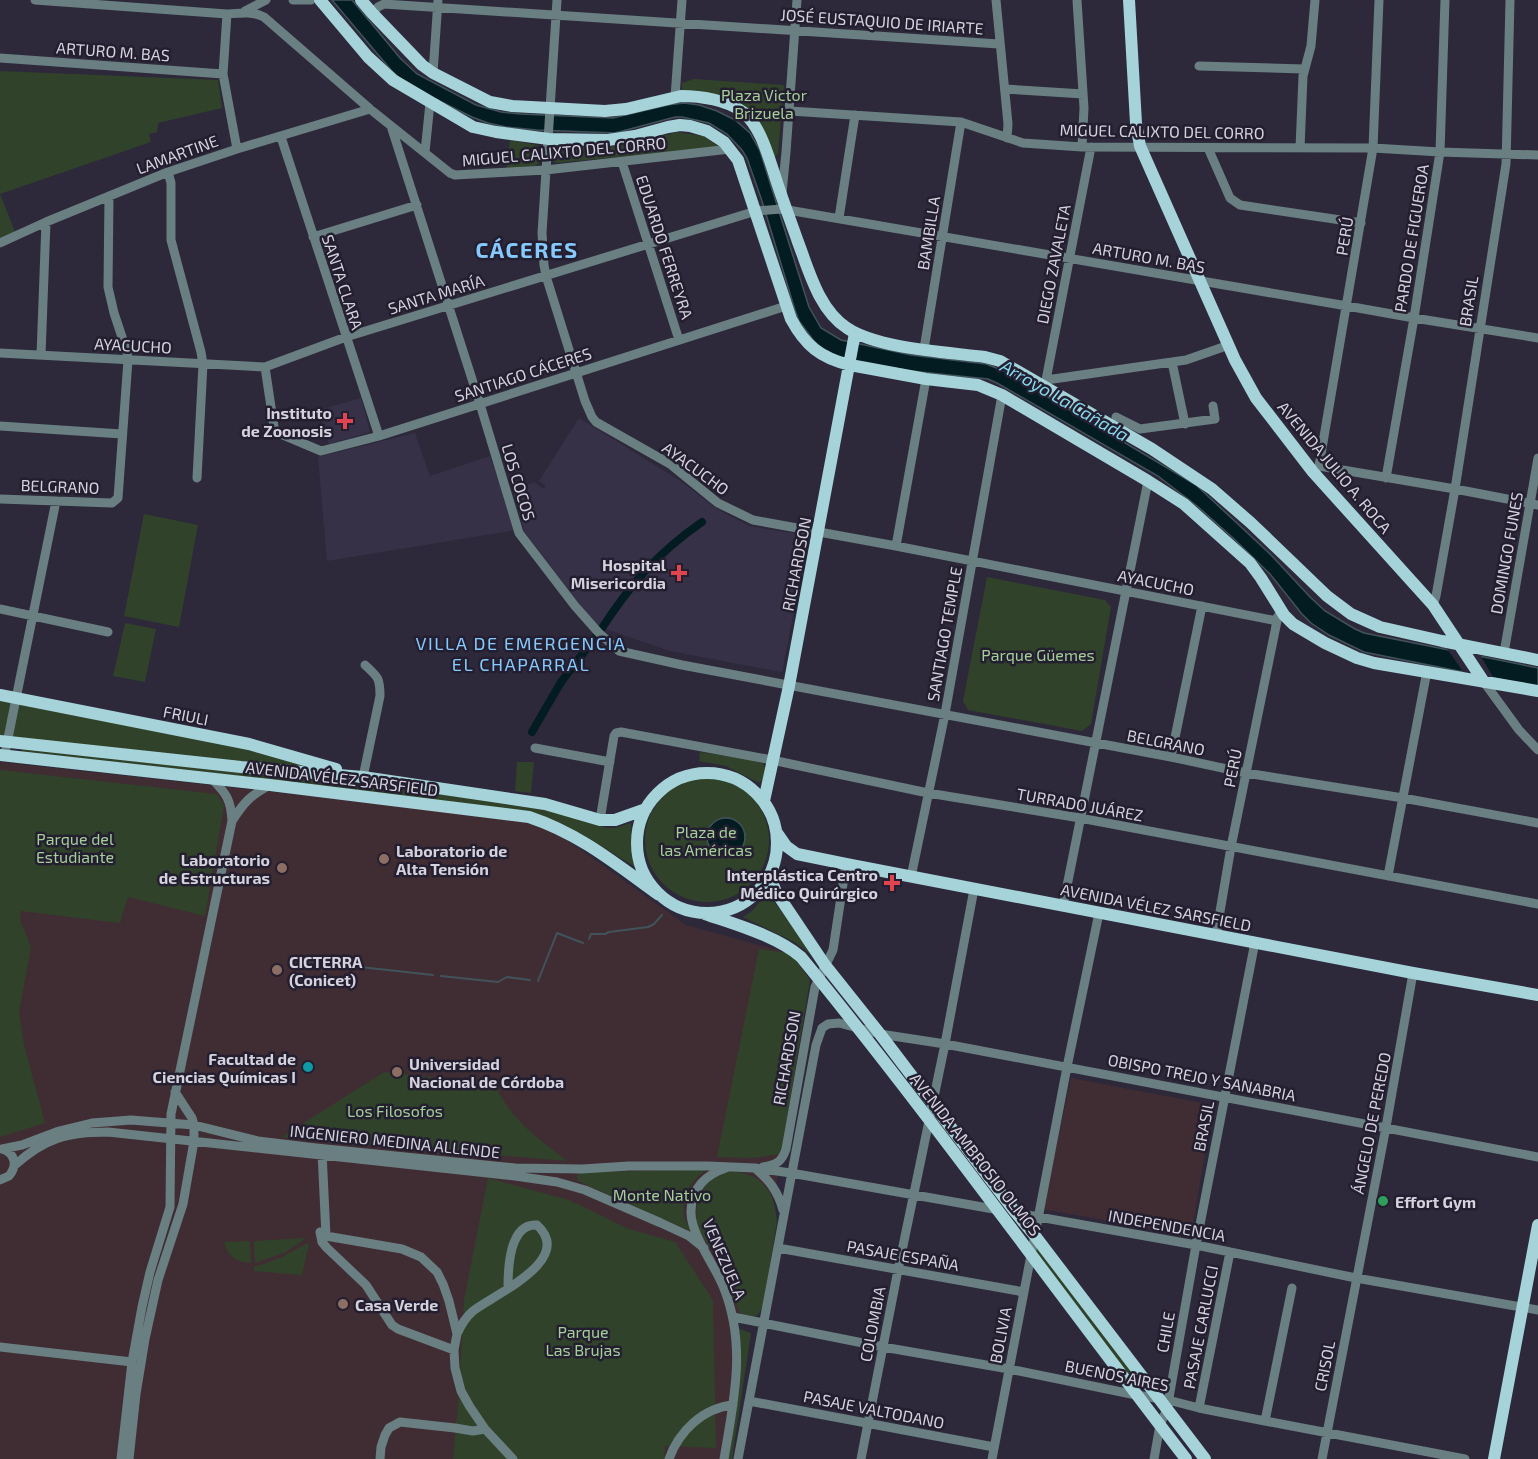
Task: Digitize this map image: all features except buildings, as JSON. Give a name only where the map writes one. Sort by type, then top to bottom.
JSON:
[{"type":"main road","points":[[320,0],[385,74],[473,127],[496,132],[608,140],[680,125],[707,131],[724,142],[738,160],[760,210],[790,319],[797,331],[820,355],[926,379],[978,385],[1002,395],[1148,481],[1193,512],[1256,569],[1279,608],[1293,624],[1306,633],[1357,658],[1374,663],[1538,691]]},
{"type":"main road","points":[[361,0],[416,59],[433,73],[490,102],[550,111],[615,111],[675,97],[691,96],[712,100],[742,112],[757,129],[784,209],[819,295],[838,322],[855,337],[995,359],[1045,383],[1212,489],[1327,596],[1351,614],[1380,627],[1538,660]]},
{"type":"main road","name":"AVENIDA JULIO A. ROCA","points":[[1129,0],[1136,123],[1140,147],[1229,345],[1256,398],[1433,605],[1484,682]]},
{"type":"main road","name":"RICHARDSON","points":[[764,801],[789,686],[855,337]]},
{"type":"main road","name":"FRIULI","points":[[0,694],[249,744],[363,777]]},
{"type":"main road","name":"AVENIDA VÉLEZ SARSFIELD","points":[[3,748],[363,777],[545,804],[600,820],[615,820],[646,809]]},
{"type":"main road","name":"AVENIDA VÉLEZ SARSFIELD","points":[[3,748],[213,780],[530,817],[575,836],[659,895]]},
{"type":"main road","points":[[714,772],[744,783],[764,801],[777,833],[776,861],[770,877],[758,893],[746,902],[719,913],[692,912],[673,905],[659,895],[647,880],[640,863],[637,845],[639,826],[655,795],[667,785],[682,777],[714,772]]},
{"type":"main road","name":"AVENIDA VÉLEZ SARSFIELD","points":[[777,833],[786,846],[797,854],[1538,995]]},
{"type":"main road","name":"AVENIDA AMBROSIO OLMOS","points":[[770,877],[776,892],[825,965],[1165,1403],[1205,1459]]},
{"type":"main road","name":"AVENIDA AMBROSIO OLMOS","points":[[705,914],[788,946],[801,957],[860,1029],[1186,1459]]},
{"type":"main road","points":[[1494,1459],[1538,1225]]},
{"type":"street","name":"MIGUEL CALIXTO DEL CORRO","points":[[35,0],[128,3],[197,12],[253,13],[264,17],[370,109],[455,175],[546,170],[730,149]]},
{"type":"street","points":[[197,12],[198,0]]},
{"type":"street","name":"MIGUEL CALIXTO DEL CORRO","points":[[243,13],[266,0]]},
{"type":"street","points":[[293,0],[311,0]]},
{"type":"street","name":"AYACUCHO","points":[[557,0],[542,233],[544,265],[577,373],[592,417],[596,422],[670,464],[718,504],[753,520],[1277,621]]},
{"type":"street","points":[[675,97],[682,0]]},
{"type":"street","points":[[781,195],[790,111],[797,0]]},
{"type":"street","points":[[996,0],[1008,124],[1007,138]]},
{"type":"street","name":"DIEGO ZAVALETA","points":[[1045,383],[1069,259],[1086,147],[1077,0]]},
{"type":"street","points":[[1300,148],[1304,69],[1311,46],[1315,0]]},
{"type":"street","name":"PERÚ","points":[[1316,469],[1374,148],[1379,0]]},
{"type":"street","name":"PARDO DE FIGUEROA","points":[[1386,477],[1440,152],[1445,0]]},
{"type":"street","name":"BRASIL","points":[[1433,605],[1455,489],[1507,154],[1510,0]]},
{"type":"street","name":"JOSÉ EUSTAQUIO DE IRIARTE","points":[[372,13],[384,4],[437,4],[680,24],[999,44]]},
{"type":"street","points":[[433,73],[437,4]]},
{"type":"street","points":[[227,14],[223,74],[237,149]]},
{"type":"street","name":"ARTURO M. BAS","points":[[0,58],[223,74]]},
{"type":"street","points":[[1199,66],[1304,69]]},
{"type":"street","points":[[1005,89],[1083,94]]},
{"type":"street","points":[[425,152],[430,103]]},
{"type":"street","name":"LAMARTINE","points":[[0,243],[168,172],[370,109]]},
{"type":"street","name":"MIGUEL CALIXTO DEL CORRO","points":[[790,111],[961,122],[1023,142],[1086,147],[1374,148],[1538,155]]},
{"type":"street","points":[[839,218],[855,115]]},
{"type":"street","name":"BAMBILLA","points":[[924,349],[961,122]]},
{"type":"street","name":"LOS COCOS","points":[[392,126],[519,533],[575,606],[619,651],[789,686]]},
{"type":"street","name":"SANTA CLARA","points":[[281,137],[379,436]]},
{"type":"street","points":[[1208,148],[1230,198],[1240,205],[1361,223]]},
{"type":"street","name":"EDUARDO FERREYRA","points":[[622,162],[679,340]]},
{"type":"street","points":[[168,172],[171,183],[171,240],[203,364],[197,478]]},
{"type":"street","points":[[0,426],[122,434],[128,360],[108,287],[109,196]]},
{"type":"street","points":[[313,237],[417,205]]},
{"type":"street","name":"ARTURO M. BAS","points":[[760,210],[784,209],[839,218],[1538,338]]},
{"type":"street","name":"SANTA MARÍA","points":[[265,367],[346,337],[760,210]]},
{"type":"street","points":[[41,355],[46,222]]},
{"type":"street","name":"SANTIAGO CÁCERES","points":[[265,367],[276,432],[321,451],[379,436],[786,306]]},
{"type":"street","points":[[1045,383],[1197,357],[1229,345]]},
{"type":"street","name":"AYACUCHO","points":[[0,352],[265,367]]},
{"type":"street","points":[[1172,362],[1185,424]]},
{"type":"street","points":[[896,546],[926,379]]},
{"type":"street","name":"SANTIAGO TEMPLE","points":[[911,877],[945,714],[1002,395]]},
{"type":"street","points":[[1116,417],[1140,429],[1185,424],[1215,419],[1213,406]]},
{"type":"street","name":"BELGRANO","points":[[0,499],[112,503],[118,498],[122,434]]},
{"type":"street","name":"DOMINGO FUNES","points":[[1504,653],[1534,505],[1538,458]]},
{"type":"street","points":[[1316,469],[1386,477],[1534,505]]},
{"type":"street","points":[[1063,906],[1148,481]]},
{"type":"street","points":[[3,748],[16,698],[56,501]]},
{"type":"street","points":[[1170,757],[1202,606]]},
{"type":"street","name":"PERÚ","points":[[1216,935],[1231,847],[1279,608]]},
{"type":"street","points":[[0,609],[108,632]]},
{"type":"street","points":[[363,777],[380,696],[378,677],[366,665]]},
{"type":"street","points":[[1388,876],[1427,671]]},
{"type":"street","name":"AVENIDA JULIO A. ROCA","points":[[1484,682],[1519,730],[1538,750]]},
{"type":"street","name":"BELGRANO","points":[[789,686],[1246,773],[1403,798],[1538,823]]},
{"type":"street","name":"TURRADO JUÁREZ","points":[[610,762],[614,736],[621,732],[928,792],[1080,818],[1538,904]]},
{"type":"street","points":[[535,748],[610,762],[600,820]]},
{"type":"street","points":[[121,1459],[132,1362],[142,1307],[170,1207],[170,1122],[175,1092],[232,821],[229,800],[223,789],[213,780]]},
{"type":"street","points":[[232,821],[248,799],[270,785]]},
{"type":"street","name":"RICHARDSON","points":[[755,1168],[780,1162],[786,1149],[815,987],[833,950],[846,864]]},
{"type":"street","points":[[913,1196],[930,1121],[974,889]]},
{"type":"street","points":[[1038,1217],[1099,913]]},
{"type":"street","name":"BRASIL","points":[[1196,1245],[1255,942]]},
{"type":"street","name":"ÁNGELO DE PEREDO","points":[[1356,1278],[1413,973]]},
{"type":"street","name":"RICHARDSON","points":[[791,1173],[822,1028],[833,1023],[860,1029]]},
{"type":"street","name":"OBISPO TREJO Y SANABRIA","points":[[860,1029],[1538,1157]]},
{"type":"street","points":[[129,1459],[145,1339],[161,1268],[183,1204],[194,1141],[192,1118],[175,1092]]},
{"type":"street","name":"INGENIERO MEDINA ALLENDE","points":[[1,1149],[22,1145],[59,1131],[92,1123],[131,1120],[194,1125],[258,1141],[319,1152],[571,1185],[647,1216],[689,1236],[704,1248]]},
{"type":"street","name":"INGENIERO MEDINA ALLENDE","points":[[0,1180],[9,1176],[15,1165],[45,1142],[75,1134],[108,1132],[515,1168],[732,1166],[791,1173]]},
{"type":"street","points":[[1,1149],[10,1153],[15,1165]]},
{"type":"street","points":[[319,1152],[322,1242],[366,1285],[392,1325],[454,1350]]},
{"type":"street","name":"VENEZUELA","points":[[732,1166],[717,1171],[700,1184],[692,1203],[692,1222],[724,1288],[733,1317],[763,1324]]},
{"type":"street","points":[[571,1185],[573,1168]]},
{"type":"street","points":[[755,1168],[773,1186],[784,1212]]},
{"type":"street","name":"INDEPENDENCIA","points":[[791,1173],[1196,1245],[1356,1278],[1538,1310]]},
{"type":"street","name":"VENEZUELA","points":[[738,1459],[791,1173]]},
{"type":"street","name":"COLOMBIA","points":[[861,1459],[913,1196]]},
{"type":"street","name":"BOLIVIA","points":[[992,1459],[1038,1217]]},
{"type":"street","points":[[508,1288],[510,1262],[518,1234],[529,1225],[537,1225],[545,1234],[547,1249],[543,1260],[508,1288],[471,1312],[457,1334],[454,1350],[455,1368],[461,1391],[485,1429],[513,1459]]},
{"type":"street","points":[[323,1236],[402,1249],[421,1257],[437,1272],[443,1284],[457,1334]]},
{"type":"street","name":"CHILE","points":[[1154,1459],[1196,1245]]},
{"type":"street","name":"PASAJE ESPAÑA","points":[[778,1248],[1024,1292]]},
{"type":"street","name":"PASAJE CARLUCCI","points":[[1199,1408],[1230,1252]]},
{"type":"street","name":"CRISOL","points":[[1322,1459],[1356,1278]]},
{"type":"street","points":[[1264,1421],[1292,1288]]},
{"type":"street","points":[[724,1459],[738,1366],[733,1317]]},
{"type":"street","name":"BUENOS AIRES","points":[[763,1324],[1009,1368],[1165,1403],[1465,1459]]},
{"type":"street","points":[[0,1347],[132,1362]]},
{"type":"street","name":"PASAJE VALTODANO","points":[[749,1401],[994,1447]]},
{"type":"street","points":[[669,1459],[681,1434],[690,1425],[712,1411],[733,1405]]},
{"type":"street","points":[[380,1459],[385,1434],[389,1428],[400,1422],[473,1431],[485,1429]]},
{"type":"shaded area","points":[[332,0],[352,0],[400,58],[417,74],[476,105],[501,112],[520,114],[613,118],[684,103],[717,111],[735,120],[750,133],[760,151],[809,307],[821,328],[841,340],[911,355],[986,364],[1004,371],[1196,485],[1270,554],[1325,611],[1355,629],[1364,633],[1538,668],[1538,687],[1364,652],[1329,635],[1302,614],[1270,574],[1232,537],[1158,476],[997,383],[988,379],[911,371],[842,359],[822,348],[799,321],[747,158],[727,134],[709,123],[675,117],[615,133],[537,130],[488,123],[407,85],[391,70]]},
{"type":"shaded area","name":"Instituto de Zoonosis","points":[[361,398],[370,432],[329,444],[319,410]]},
{"type":"shaded area","name":"Hospital Misericordia","points":[[579,418],[679,480],[717,509],[749,526],[804,535],[808,538],[782,672],[670,651],[597,626],[581,606],[524,531],[513,492],[534,482],[544,489],[546,486],[539,481]]},
{"type":"shaded area","points":[[415,433],[430,476],[490,456],[516,530],[327,561],[318,457]]},
{"type":"shaded area","name":"Universidad Nacional de Córdoba","points":[[0,762],[519,819],[555,833],[686,925],[788,953],[810,980],[757,1312],[749,1319],[731,1326],[732,1376],[721,1459],[0,1459]]},
{"type":"shaded area","points":[[726,818],[739,824],[745,837],[739,850],[726,856],[713,850],[707,837],[713,824]]},
{"type":"shaded area","points":[[1071,1078],[1213,1105],[1191,1236],[1043,1209]]},
{"type":"green space","points":[[0,71],[218,80],[222,108],[158,123],[157,132],[149,134],[151,142],[0,194]]},
{"type":"green space","name":"Plaza Victor Brizuela","points":[[694,79],[784,85],[778,153],[775,157],[746,111],[682,92],[682,83]]},
{"type":"green space","points":[[677,132],[703,136],[720,147],[556,163],[552,160],[553,147],[557,146],[609,147]]},
{"type":"green space","points":[[510,140],[537,145],[539,163],[535,166],[506,168]]},
{"type":"green space","points":[[0,194],[16,234],[0,241]]},
{"type":"green space","points":[[144,514],[198,525],[179,627],[124,616]]},
{"type":"green space","name":"Parque Güemes","points":[[987,577],[1105,600],[1111,607],[1091,724],[1082,731],[968,710],[963,701]]},
{"type":"green space","points":[[125,623],[156,629],[145,682],[113,676]]},
{"type":"green space","points":[[0,695],[99,714],[363,777],[0,741]]},
{"type":"green space","points":[[23,747],[528,804],[607,828],[631,823],[632,846],[637,868],[569,828],[525,811],[22,753]]},
{"type":"green space","points":[[700,752],[761,761],[765,767],[764,779],[759,783],[726,766],[699,761]]},
{"type":"green space","points":[[517,762],[534,762],[531,793],[515,791]]},
{"type":"green space","name":"Parque del Estudiante","points":[[0,770],[217,794],[224,805],[205,916],[128,897],[120,923],[21,911],[20,920],[31,947],[19,1012],[24,1045],[45,1123],[0,1137]]},
{"type":"green space","name":"Plaza de las Américas","points":[[707,778],[731,782],[751,796],[765,816],[769,840],[765,864],[751,884],[731,898],[707,902],[683,898],[663,884],[649,864],[645,840],[649,816],[663,796],[683,782]]},
{"type":"green space","points":[[767,893],[813,952],[810,954],[796,943],[743,917],[752,911]]},
{"type":"green space","points":[[759,949],[788,953],[810,980],[781,1154],[753,1158],[717,1157]]},
{"type":"green space","name":"Los Filosofos","points":[[384,1072],[495,1084],[508,1108],[517,1118],[535,1136],[567,1161],[282,1137]]},
{"type":"green space","name":"Monte Nativo","points":[[706,1170],[691,1185],[685,1198],[685,1219],[692,1232],[578,1181],[577,1177],[581,1172]]},
{"type":"green space","points":[[732,1171],[752,1176],[759,1181],[770,1194],[776,1212],[777,1222],[763,1305],[757,1315],[751,1317],[740,1313],[716,1257],[695,1225],[697,1224],[697,1205],[703,1190],[714,1178]]},
{"type":"green space","name":"Parque Las Brujas","points":[[488,1178],[569,1200],[629,1229],[675,1242],[713,1300],[716,1448],[665,1446],[664,1459],[453,1459],[464,1300]]},
{"type":"green space","points":[[306,1238],[286,1252],[255,1263],[254,1241]]},
{"type":"green space","points":[[250,1241],[251,1263],[233,1258],[224,1242]]},
{"type":"green space","points":[[309,1244],[302,1275],[254,1271],[254,1267],[280,1258]]},
{"type":"green space","points":[[1036,1246],[1142,1385],[1140,1388],[1136,1388],[1032,1249]]},
{"type":"green space","points":[[737,1328],[751,1333],[732,1459],[726,1459]]},
{"type":"pier","points":[[1445,646],[1479,653],[1496,682],[1466,676]]},
{"type":"waterway","points":[[600,631],[622,599],[657,558],[702,522]]},
{"type":"waterway","points":[[532,732],[561,682],[598,634]]},
{"type":"waterway","points":[[589,939],[591,934],[648,927],[662,915]]},
{"type":"waterway","points":[[538,981],[557,933],[583,943]]},
{"type":"waterway","points":[[297,960],[433,975]]},
{"type":"waterway","points":[[441,976],[498,982],[507,977],[530,980]]},
{"type":"place","name":"Instituto de Zoonosis","points":[[345,421]]},
{"type":"place","name":"Hospital Misericordia","points":[[679,573]]},
{"type":"place","name":"Laboratorio de Alta Tensión","points":[[384,859]]},
{"type":"place","name":"Laboratorio de Estructuras","points":[[282,868]]},
{"type":"place","name":"Interplástica Centro Médico Quirúrgico","points":[[892,883]]},
{"type":"place","name":"CICTERRA (Conicet)","points":[[277,970]]},
{"type":"place","name":"Facultad de Ciencias Químicas I","points":[[308,1067]]},
{"type":"place","name":"Universidad Nacional de Córdoba","points":[[397,1072]]},
{"type":"place","name":"Effort Gym","points":[[1383,1201]]},
{"type":"place","name":"Casa Verde","points":[[343,1304]]},
{"type":"district","name":"CÁCERES","points":[[527,249]]},
{"type":"district","name":"VILLA DE EMERGENCIA EL CHAPARRAL","points":[[521,653]]},
{"type":"water label","name":"Arroyo La Cañada","points":[[1065,400]]}]
